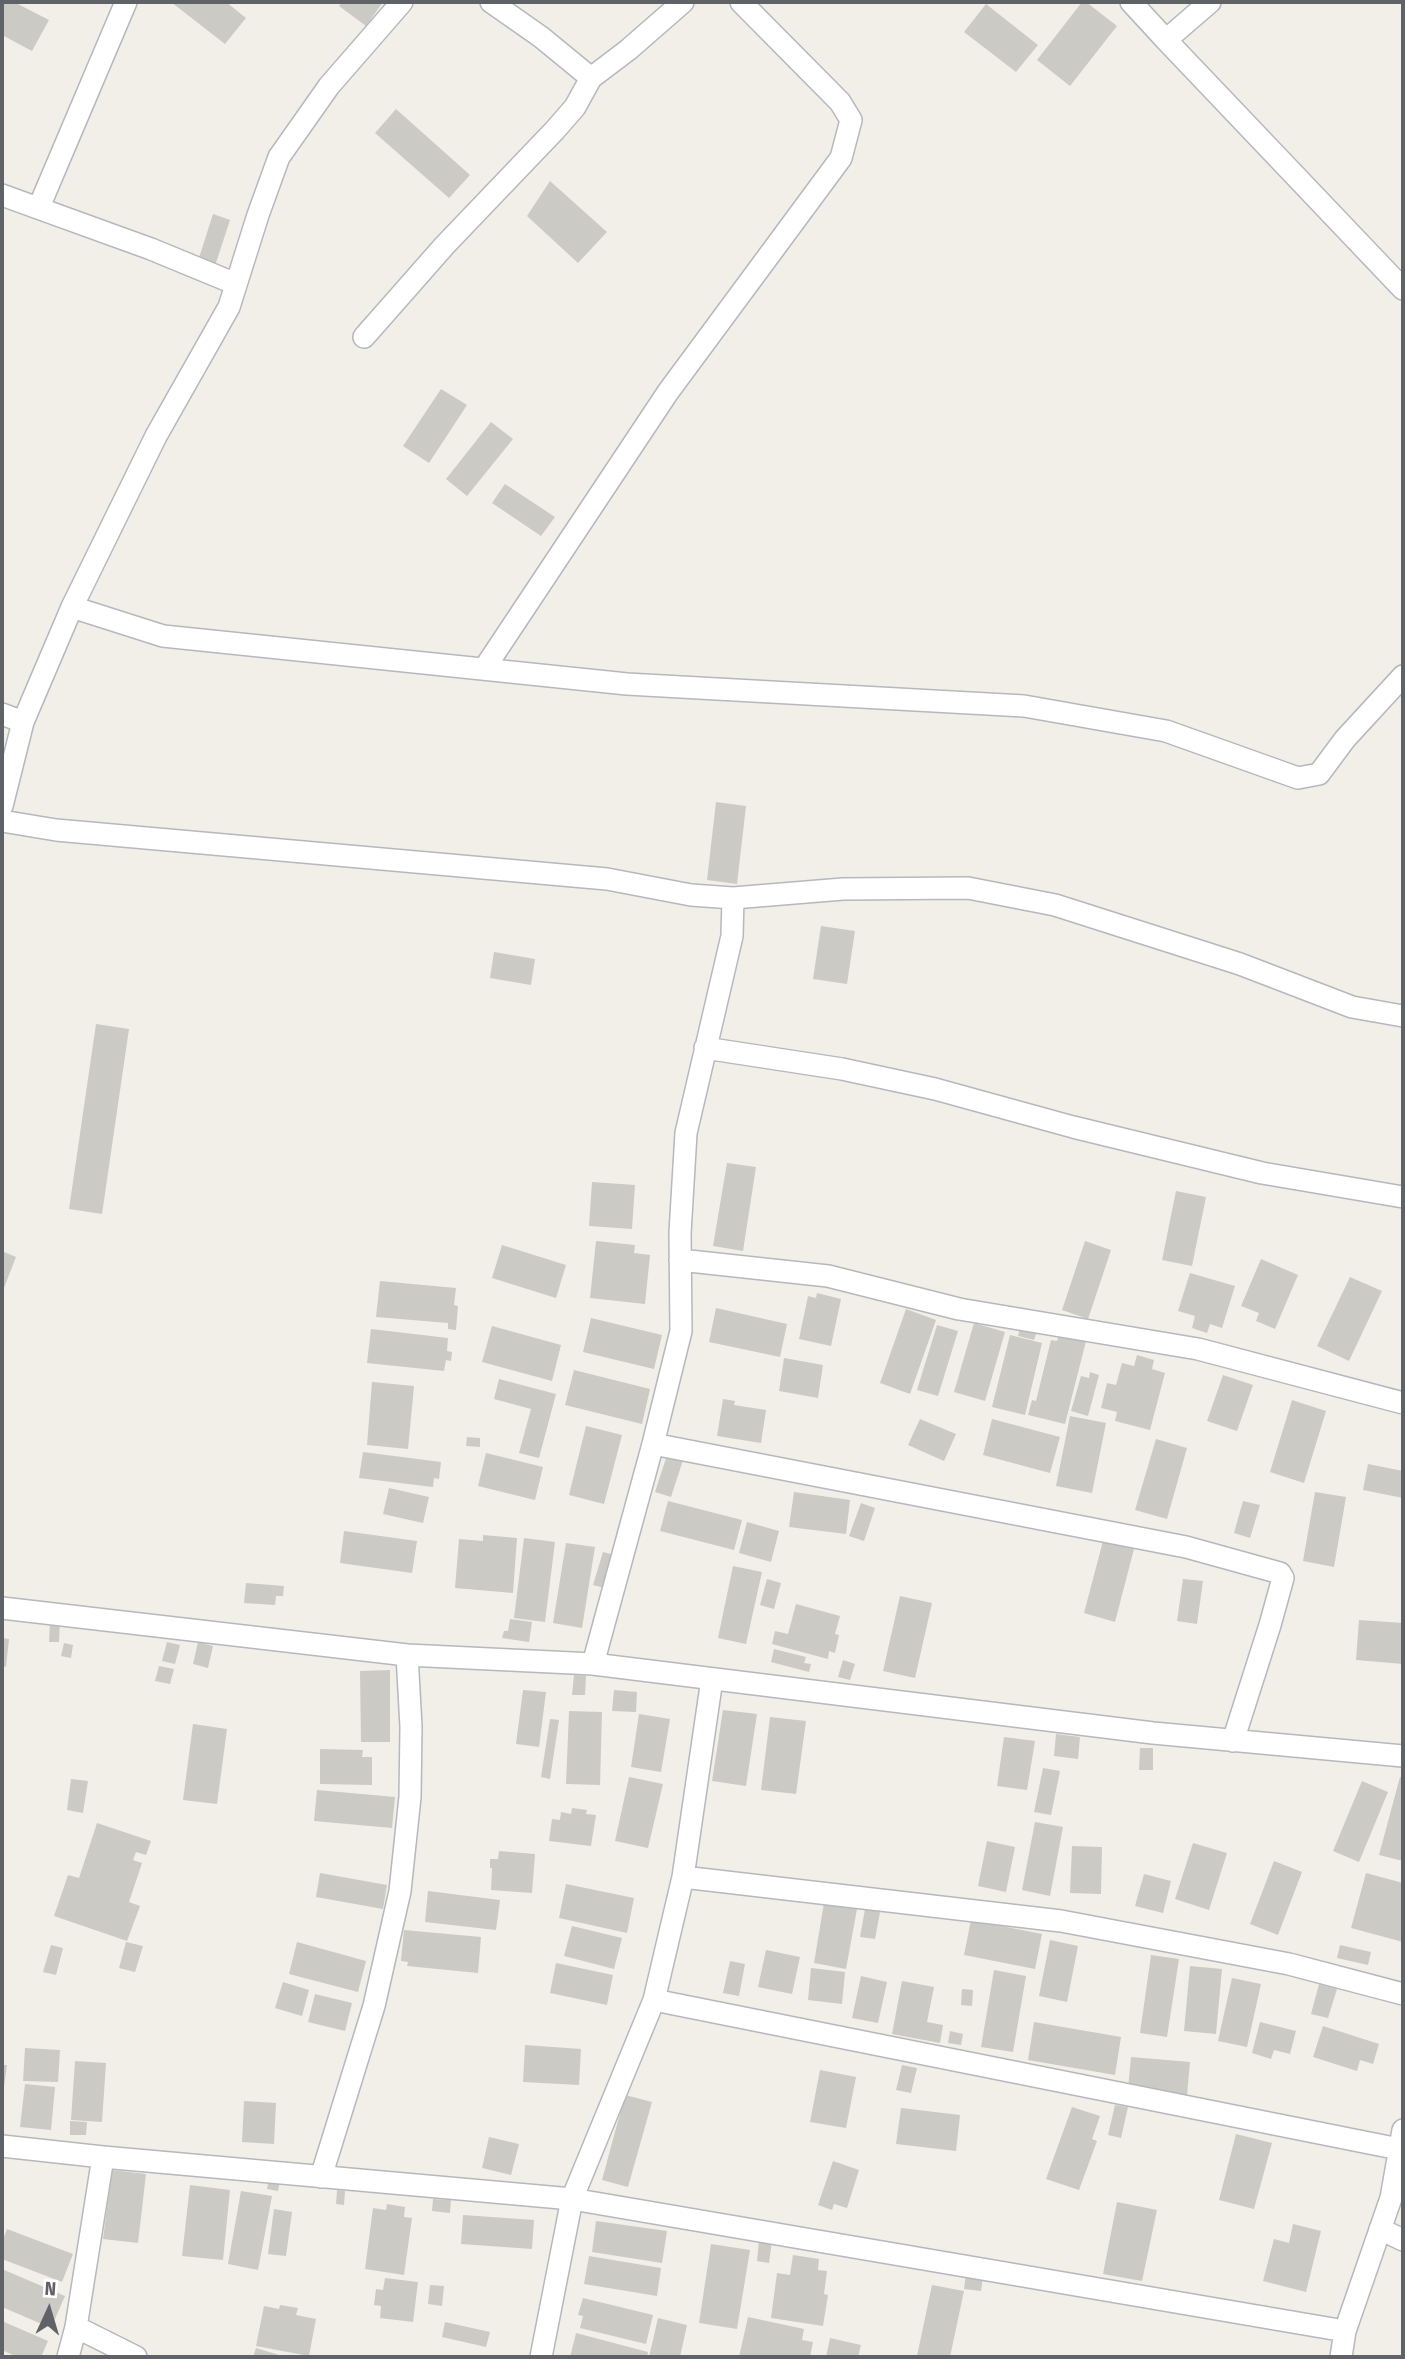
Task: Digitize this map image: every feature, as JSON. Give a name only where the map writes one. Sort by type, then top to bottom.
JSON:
[{"type":"street","points":[[39,207],[126,2]]},
{"type":"street","points":[[2,806],[23,722],[72,607],[156,436],[229,307],[279,157],[329,86],[402,2]]},
{"type":"street","points":[[491,2],[541,37],[591,78]]},
{"type":"street","points":[[364,337],[445,245],[555,130],[575,107],[591,78],[683,2]]},
{"type":"street","points":[[484,669],[667,391],[841,159],[851,120],[840,102],[741,2]]},
{"type":"street","points":[[1131,2],[1403,289]]},
{"type":"street","points":[[1166,40],[1210,2]]},
{"type":"street","points":[[2,195],[236,284]]},
{"type":"street","points":[[72,607],[163,636],[627,684],[1024,706],[1166,731],[1298,778],[1319,774],[1345,739],[1403,676]]},
{"type":"street","points":[[2,714],[23,722]]},
{"type":"street","points":[[2,821],[56,830],[607,879],[691,895],[733,898],[843,889],[968,888],[1055,905],[1241,964],[1352,1007],[1403,1016]]},
{"type":"street","points":[[593,1664],[681,1331],[680,1260],[686,1133],[732,936],[733,898]]},
{"type":"street","points":[[705,1048],[842,1069],[935,1089],[1073,1127],[1262,1173],[1403,1197]]},
{"type":"street","points":[[680,1260],[828,1276],[959,1309],[1198,1349],[1403,1403]]},
{"type":"street","points":[[653,1444],[1186,1547],[1280,1573],[1283,1578],[1270,1625],[1233,1741]]},
{"type":"street","points":[[2,1608],[407,1655],[593,1664],[1233,1741],[1403,1756]]},
{"type":"street","points":[[321,2177],[374,2006],[400,1891],[410,1797],[411,1727],[407,1655]]},
{"type":"street","points":[[541,2357],[572,2199],[654,2000],[683,1877],[712,1679]]},
{"type":"street","points":[[683,1877],[1061,1921],[1289,1964],[1403,1994]]},
{"type":"street","points":[[654,2000],[1401,2140],[1391,2198],[1345,2331],[1341,2357]]},
{"type":"street","points":[[2,2146],[572,2199],[1345,2331]]},
{"type":"street","points":[[68,2357],[76,2327],[103,2157]]},
{"type":"street","points":[[1380,2229],[1403,2240]]},
{"type":"street","points":[[76,2327],[136,2357]]},
{"type":"building","points":[[2,2],[14,2],[49,20],[32,51],[2,35]]},
{"type":"building","points":[[171,2],[226,2],[246,18],[225,44]]},
{"type":"building","points":[[342,2],[383,2],[366,26],[339,6]]},
{"type":"building","points":[[1082,2],[1086,2],[1117,26],[1070,86],[1037,60]]},
{"type":"building","points":[[986,4],[1038,45],[1016,72],[964,32]]},
{"type":"building","points":[[396,109],[470,175],[449,198],[375,133]]},
{"type":"building","points":[[550,181],[607,232],[578,263],[527,216]]},
{"type":"building","points":[[213,214],[230,220],[214,269],[197,264]]},
{"type":"building","points":[[441,389],[467,405],[429,463],[403,446]]},
{"type":"building","points":[[491,422],[513,439],[467,496],[446,479]]},
{"type":"building","points":[[505,484],[555,517],[541,536],[492,503]]},
{"type":"building","points":[[716,802],[746,806],[737,884],[707,880]]},
{"type":"building","points":[[821,926],[855,931],[847,984],[813,979]]},
{"type":"building","points":[[494,952],[535,959],[531,985],[490,978]]},
{"type":"building","points":[[96,1024],[129,1029],[102,1214],[69,1209]]},
{"type":"building","points":[[727,1163],[756,1167],[743,1251],[713,1246]]},
{"type":"building","points":[[592,1182],[635,1185],[632,1229],[589,1226]]},
{"type":"building","points":[[1176,1191],[1206,1197],[1192,1266],[1162,1260]]},
{"type":"building","points":[[596,1241],[635,1245],[634,1253],[650,1255],[645,1304],[590,1298]]},
{"type":"building","points":[[1085,1241],[1111,1250],[1088,1319],[1062,1310]]},
{"type":"building","points":[[502,1245],[566,1265],[556,1298],[492,1278]]},
{"type":"building","points":[[2,1251],[16,1257],[2,1293]]},
{"type":"building","points":[[1261,1259],[1298,1275],[1275,1329],[1256,1321],[1259,1313],[1241,1306]]},
{"type":"building","points":[[1190,1273],[1235,1286],[1222,1328],[1210,1324],[1207,1333],[1192,1328],[1195,1316],[1178,1311]]},
{"type":"building","points":[[1350,1277],[1382,1291],[1349,1361],[1317,1346]]},
{"type":"building","points":[[380,1281],[456,1288],[456,1330],[448,1329],[448,1323],[376,1317]]},
{"type":"building","points":[[817,1293],[841,1299],[831,1346],[799,1339],[808,1296],[816,1298]]},
{"type":"building","points":[[716,1308],[787,1324],[780,1357],[709,1342]]},
{"type":"building","points":[[906,1309],[936,1320],[910,1394],[880,1383]]},
{"type":"building","points":[[591,1318],[662,1335],[654,1369],[583,1352]]},
{"type":"building","points":[[974,1323],[1005,1332],[985,1401],[954,1392]]},
{"type":"building","points":[[937,1325],[958,1331],[938,1396],[917,1390]]},
{"type":"building","points":[[492,1326],[561,1345],[552,1381],[482,1362]]},
{"type":"building","points":[[1020,1327],[1037,1331],[1034,1340],[1018,1336]]},
{"type":"building","points":[[371,1329],[448,1338],[447,1351],[452,1352],[451,1361],[446,1360],[444,1371],[367,1363]]},
{"type":"building","points":[[1010,1335],[1042,1343],[1025,1415],[992,1407]]},
{"type":"building","points":[[1059,1335],[1086,1341],[1065,1424],[1028,1415],[1032,1400],[1036,1401],[1051,1340],[1057,1341]]},
{"type":"building","points":[[1137,1355],[1154,1360],[1152,1369],[1165,1373],[1150,1430],[1115,1421],[1117,1412],[1101,1408],[1107,1383],[1116,1385],[1122,1363],[1134,1366]]},
{"type":"building","points":[[784,1358],[823,1365],[818,1398],[779,1391]]},
{"type":"building","points":[[574,1370],[650,1389],[642,1424],[565,1405]]},
{"type":"building","points":[[1090,1372],[1099,1375],[1088,1416],[1071,1411],[1081,1376],[1089,1378]]},
{"type":"building","points":[[1223,1375],[1253,1385],[1237,1431],[1207,1421]]},
{"type":"building","points":[[499,1379],[556,1394],[539,1458],[519,1453],[531,1409],[494,1399]]},
{"type":"building","points":[[372,1382],[414,1386],[408,1449],[367,1445]]},
{"type":"building","points":[[723,1399],[735,1401],[734,1405],[766,1410],[761,1443],[717,1436]]},
{"type":"building","points":[[1292,1400],[1326,1411],[1304,1483],[1270,1472]]},
{"type":"building","points":[[1070,1416],[1106,1423],[1092,1493],[1056,1486]]},
{"type":"building","points":[[920,1419],[956,1434],[944,1461],[908,1445]]},
{"type":"building","points":[[992,1419],[1060,1437],[1050,1473],[983,1455]]},
{"type":"building","points":[[586,1426],[622,1435],[604,1504],[569,1495]]},
{"type":"building","points":[[467,1437],[480,1438],[480,1447],[466,1446]]},
{"type":"building","points":[[1156,1439],[1187,1448],[1167,1519],[1135,1510]]},
{"type":"building","points":[[363,1452],[441,1462],[439,1479],[434,1478],[433,1487],[359,1478]]},
{"type":"building","points":[[668,1452],[684,1457],[671,1497],[655,1492]]},
{"type":"building","points":[[486,1453],[543,1467],[535,1500],[478,1486]]},
{"type":"building","points":[[1368,1464],[1403,1471],[1403,1498],[1363,1490]]},
{"type":"building","points":[[389,1488],[429,1497],[423,1523],[383,1514]]},
{"type":"building","points":[[794,1492],[850,1500],[846,1534],[789,1527]]},
{"type":"building","points":[[1315,1492],[1346,1497],[1334,1567],[1303,1561]]},
{"type":"building","points":[[668,1501],[742,1520],[734,1550],[660,1531]]},
{"type":"building","points":[[1243,1501],[1260,1505],[1250,1538],[1234,1533]]},
{"type":"building","points":[[861,1503],[875,1508],[864,1541],[849,1536]]},
{"type":"building","points":[[747,1522],[779,1531],[771,1562],[739,1553]]},
{"type":"building","points":[[344,1531],[417,1541],[412,1573],[340,1563]]},
{"type":"building","points":[[483,1535],[517,1538],[513,1593],[455,1588],[459,1539],[483,1541]]},
{"type":"building","points":[[524,1538],[555,1542],[545,1622],[514,1618]]},
{"type":"building","points":[[1103,1541],[1134,1549],[1115,1622],[1084,1613]]},
{"type":"building","points":[[566,1543],[595,1547],[582,1628],[553,1623]]},
{"type":"building","points":[[603,1552],[614,1555],[605,1588],[593,1585]]},
{"type":"building","points":[[733,1566],[762,1572],[746,1644],[718,1638]]},
{"type":"building","points":[[767,1579],[781,1583],[774,1609],[760,1605]]},
{"type":"building","points":[[1183,1579],[1203,1581],[1197,1624],[1177,1621]]},
{"type":"building","points":[[246,1583],[284,1586],[283,1596],[276,1596],[275,1605],[244,1603]]},
{"type":"building","points":[[900,1596],[932,1603],[915,1678],[883,1671]]},
{"type":"building","points":[[796,1604],[840,1616],[835,1634],[839,1635],[835,1653],[829,1651],[828,1659],[772,1644],[775,1631],[788,1634]]},
{"type":"building","points":[[510,1619],[532,1622],[529,1642],[502,1638],[504,1631],[508,1631]]},
{"type":"building","points":[[1359,1620],[1403,1623],[1403,1664],[1356,1660]]},
{"type":"building","points":[[50,1621],[60,1621],[59,1642],[49,1642]]},
{"type":"building","points":[[2,1638],[9,1639],[6,1667],[2,1666]]},
{"type":"building","points":[[167,1642],[180,1645],[175,1664],[162,1661]]},
{"type":"building","points":[[198,1642],[213,1646],[208,1668],[193,1664]]},
{"type":"building","points":[[64,1643],[73,1645],[71,1658],[61,1656]]},
{"type":"building","points":[[774,1649],[806,1657],[804,1663],[811,1664],[809,1672],[771,1662]]},
{"type":"building","points":[[843,1660],[855,1664],[850,1680],[838,1677]]},
{"type":"building","points":[[159,1666],[174,1669],[170,1684],[155,1681]]},
{"type":"building","points":[[390,1670],[390,1742],[361,1742],[360,1671]]},
{"type":"building","points":[[574,1675],[586,1676],[585,1695],[572,1695]]},
{"type":"building","points":[[523,1690],[546,1692],[539,1747],[516,1744]]},
{"type":"building","points":[[614,1690],[637,1692],[636,1712],[612,1711]]},
{"type":"building","points":[[723,1710],[757,1714],[746,1786],[712,1781]]},
{"type":"building","points":[[569,1711],[602,1712],[600,1785],[566,1784]]},
{"type":"building","points":[[639,1714],[670,1719],[661,1772],[631,1767]]},
{"type":"building","points":[[770,1717],[806,1721],[796,1794],[761,1790]]},
{"type":"building","points":[[550,1719],[559,1720],[550,1779],[541,1777]]},
{"type":"building","points":[[193,1724],[227,1729],[217,1804],[183,1800]]},
{"type":"building","points":[[1056,1734],[1080,1737],[1078,1759],[1054,1756]]},
{"type":"building","points":[[1004,1737],[1035,1741],[1027,1790],[997,1786]]},
{"type":"building","points":[[1140,1748],[1153,1748],[1153,1770],[1139,1770]]},
{"type":"building","points":[[320,1749],[363,1750],[362,1757],[372,1757],[372,1785],[320,1784]]},
{"type":"building","points":[[1043,1768],[1060,1771],[1051,1815],[1034,1812]]},
{"type":"building","points":[[629,1777],[663,1784],[648,1848],[615,1841]]},
{"type":"building","points":[[1400,1777],[1403,1778],[1403,1861],[1379,1855]]},
{"type":"building","points":[[71,1779],[88,1781],[83,1813],[67,1810]]},
{"type":"building","points":[[1362,1781],[1388,1792],[1359,1862],[1333,1851]]},
{"type":"building","points":[[317,1790],[395,1797],[392,1828],[314,1821]]},
{"type":"building","points":[[572,1808],[587,1810],[586,1814],[596,1815],[591,1846],[549,1841],[552,1819],[560,1820],[561,1812],[571,1814]]},
{"type":"building","points":[[1035,1822],[1063,1827],[1050,1896],[1022,1890]]},
{"type":"building","points":[[97,1823],[151,1841],[146,1855],[136,1852],[133,1860],[142,1863],[129,1902],[140,1906],[127,1941],[54,1916],[68,1875],[79,1878]]},
{"type":"building","points":[[987,1841],[1015,1847],[1006,1892],[978,1886]]},
{"type":"building","points":[[1193,1843],[1227,1853],[1209,1910],[1175,1899]]},
{"type":"building","points":[[1072,1846],[1102,1847],[1101,1894],[1070,1893]]},
{"type":"building","points":[[499,1851],[535,1854],[532,1893],[491,1890],[490,1859],[498,1859]]},
{"type":"building","points":[[1274,1861],[1302,1872],[1278,1935],[1250,1924]]},
{"type":"building","points":[[320,1873],[387,1885],[383,1909],[316,1897]]},
{"type":"building","points":[[1366,1873],[1403,1883],[1403,1942],[1351,1928]]},
{"type":"building","points":[[1144,1874],[1171,1881],[1163,1913],[1135,1906]]},
{"type":"building","points":[[566,1884],[634,1898],[627,1933],[559,1918]]},
{"type":"building","points":[[428,1891],[500,1900],[496,1930],[425,1922]]},
{"type":"building","points":[[824,1903],[857,1909],[846,1969],[814,1963]]},
{"type":"building","points":[[865,1909],[880,1912],[875,1939],[860,1937]]},
{"type":"building","points":[[971,1920],[1042,1934],[1035,1969],[964,1955]]},
{"type":"building","points":[[572,1926],[622,1938],[614,1969],[564,1956]]},
{"type":"building","points":[[404,1930],[481,1937],[478,1973],[407,1966],[408,1962],[401,1961]]},
{"type":"building","points":[[1050,1940],[1078,1946],[1067,2002],[1039,1996]]},
{"type":"building","points":[[126,1942],[143,1946],[135,1972],[119,1968]]},
{"type":"building","points":[[297,1942],[366,1961],[358,1992],[289,1974]]},
{"type":"building","points":[[51,1945],[63,1948],[56,1975],[43,1972]]},
{"type":"building","points":[[1340,1945],[1371,1952],[1368,1965],[1337,1958]]},
{"type":"building","points":[[766,1950],[800,1957],[792,1994],[758,1987]]},
{"type":"building","points":[[1151,1955],[1179,1959],[1167,2037],[1140,2033]]},
{"type":"building","points":[[730,1961],[745,1964],[739,1996],[723,1993]]},
{"type":"building","points":[[556,1963],[613,1975],[607,2005],[550,1993]]},
{"type":"building","points":[[1190,1966],[1222,1969],[1216,2034],[1184,2031]]},
{"type":"building","points":[[811,1968],[845,1972],[842,2004],[808,2000]]},
{"type":"building","points":[[994,1970],[1026,1976],[1013,2052],[981,2047]]},
{"type":"building","points":[[861,1976],[887,1982],[878,2023],[852,2018]]},
{"type":"building","points":[[1232,1978],[1261,1984],[1247,2047],[1218,2041]]},
{"type":"building","points":[[902,1981],[934,1987],[927,2022],[943,2025],[940,2043],[892,2034]]},
{"type":"building","points":[[283,1982],[309,1990],[302,2016],[275,2008]]},
{"type":"building","points":[[1319,1984],[1337,1989],[1328,2018],[1311,2014]]},
{"type":"building","points":[[962,1989],[973,1990],[972,2006],[961,2005]]},
{"type":"building","points":[[315,1994],[352,2003],[345,2031],[308,2022]]},
{"type":"building","points":[[1034,2022],[1121,2037],[1115,2075],[1028,2060]]},
{"type":"building","points":[[1260,2022],[1296,2031],[1290,2054],[1274,2050],[1271,2059],[1252,2053]]},
{"type":"building","points":[[1323,2026],[1379,2044],[1373,2064],[1360,2060],[1357,2071],[1313,2057]]},
{"type":"building","points":[[950,2031],[963,2034],[961,2045],[948,2043]]},
{"type":"building","points":[[525,2045],[581,2049],[579,2085],[523,2082]]},
{"type":"building","points":[[25,2048],[60,2050],[58,2082],[23,2081]]},
{"type":"building","points":[[1131,2057],[1190,2062],[1187,2095],[1128,2089]]},
{"type":"building","points":[[75,2061],[106,2063],[102,2122],[71,2120]]},
{"type":"building","points":[[2,2065],[7,2065],[3,2094],[2,2094]]},
{"type":"building","points":[[902,2065],[917,2068],[911,2093],[896,2090]]},
{"type":"building","points":[[820,2070],[856,2077],[846,2128],[810,2122]]},
{"type":"building","points":[[25,2084],[55,2087],[51,2130],[20,2127]]},
{"type":"building","points":[[625,2095],[652,2102],[628,2187],[602,2180]]},
{"type":"building","points":[[244,2101],[276,2103],[274,2144],[242,2142]]},
{"type":"building","points":[[1115,2105],[1128,2107],[1121,2138],[1108,2135]]},
{"type":"building","points":[[1072,2107],[1100,2116],[1092,2139],[1097,2141],[1079,2190],[1046,2179]]},
{"type":"building","points":[[901,2108],[960,2115],[956,2151],[896,2144]]},
{"type":"building","points":[[70,2121],[87,2122],[86,2135],[70,2135]]},
{"type":"building","points":[[1236,2134],[1272,2143],[1254,2209],[1219,2200]]},
{"type":"building","points":[[489,2137],[519,2144],[511,2175],[482,2168]]},
{"type":"building","points":[[833,2161],[859,2170],[847,2208],[834,2204],[832,2210],[818,2205]]},
{"type":"building","points":[[112,2170],[146,2174],[138,2243],[103,2239]]},
{"type":"building","points":[[269,2178],[280,2180],[278,2191],[267,2189]]},
{"type":"building","points":[[190,2185],[230,2190],[223,2260],[182,2256]]},
{"type":"building","points":[[337,2190],[345,2191],[344,2205],[336,2204]]},
{"type":"building","points":[[241,2191],[272,2196],[258,2270],[228,2264]]},
{"type":"building","points":[[433,2199],[451,2200],[450,2213],[432,2211]]},
{"type":"building","points":[[1117,2202],[1157,2210],[1142,2281],[1103,2274]]},
{"type":"building","points":[[387,2204],[405,2207],[404,2217],[412,2218],[404,2275],[365,2269],[373,2208],[386,2210]]},
{"type":"building","points":[[274,2209],[292,2212],[286,2256],[268,2254]]},
{"type":"building","points":[[463,2215],[534,2220],[532,2249],[461,2244]]},
{"type":"building","points":[[596,2221],[667,2231],[662,2263],[592,2252]]},
{"type":"building","points":[[1293,2224],[1321,2231],[1306,2292],[1263,2281],[1274,2239],[1289,2243]]},
{"type":"building","points":[[7,2229],[73,2254],[62,2282],[2,2259],[2,2242]]},
{"type":"building","points":[[759,2240],[772,2241],[769,2263],[757,2261]]},
{"type":"building","points":[[711,2244],[750,2250],[737,2329],[699,2323]]},
{"type":"building","points":[[793,2255],[819,2259],[818,2270],[827,2271],[824,2294],[828,2295],[823,2326],[771,2318],[777,2273],[790,2275]]},
{"type":"building","points":[[589,2256],[661,2268],[657,2296],[584,2284]]},
{"type":"building","points":[[2,2269],[65,2296],[51,2328],[2,2307]]},
{"type":"building","points":[[966,2274],[983,2276],[981,2291],[964,2289]]},
{"type":"building","points":[[385,2278],[418,2282],[413,2322],[380,2318],[381,2306],[374,2305],[376,2289],[383,2290]]},
{"type":"building","points":[[430,2285],[444,2286],[442,2306],[428,2304]]},
{"type":"building","points":[[932,2285],[964,2291],[950,2357],[917,2356]]},
{"type":"building","points":[[583,2298],[653,2315],[646,2344],[580,2328],[583,2316],[578,2315]]},
{"type":"building","points":[[280,2305],[298,2308],[296,2315],[316,2319],[309,2356],[256,2346],[264,2306],[279,2309]]},
{"type":"building","points":[[748,2317],[804,2329],[802,2340],[813,2342],[810,2357],[739,2357]]},
{"type":"building","points":[[658,2318],[687,2325],[680,2357],[649,2357]]},
{"type":"building","points":[[2,2321],[48,2341],[41,2357],[17,2357],[2,2350]]},
{"type":"building","points":[[445,2322],[490,2332],[486,2347],[442,2337]]},
{"type":"building","points":[[576,2333],[648,2352],[647,2357],[570,2357]]},
{"type":"building","points":[[830,2338],[861,2345],[858,2357],[826,2357]]},
{"type":"building","points":[[256,2348],[286,2357],[253,2357]]}]
